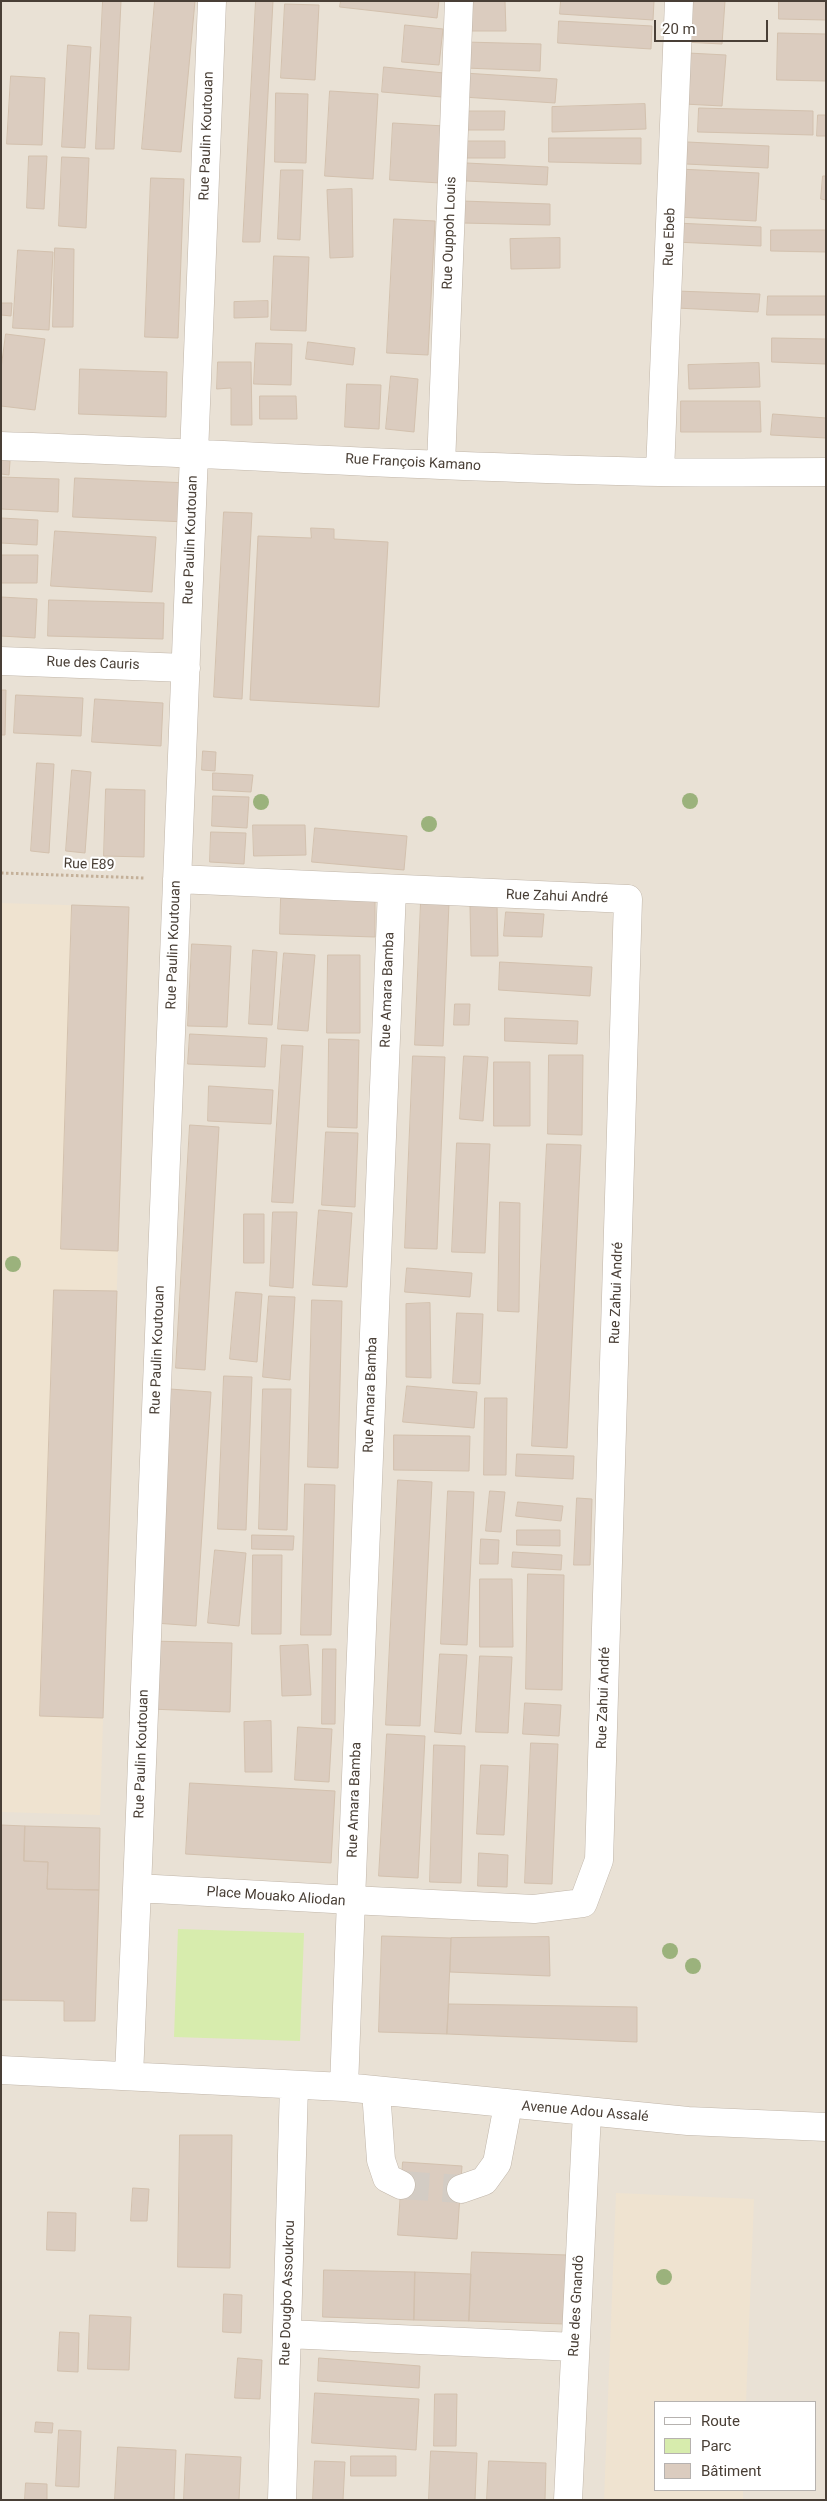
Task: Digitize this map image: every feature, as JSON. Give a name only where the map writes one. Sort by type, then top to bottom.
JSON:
[{"type":"street","name":"Rue Paulin Koutouan","points":[[137,1888],[212,1]]},
{"type":"street","name":"Rue Ouppoh Louis","points":[[441,465],[459,1]]},
{"type":"street","name":"Rue Ebeb","points":[[660,472],[679,1]]},
{"type":"street","name":"Rue François Kamano","points":[[1,446],[194,452],[441,465],[660,472],[826,472]]},
{"type":"street","name":"Rue des Cauris","points":[[1,661],[186,668]]},
{"type":"street","name":"Rue Zahui André","points":[[177,879],[628,900],[599,1860],[583,1904],[534,1909],[351,1900]]},
{"type":"street","name":"Rue Amara Bamba","points":[[351,1900],[392,890]]},
{"type":"street","name":"Place Mouako Aliodan","points":[[137,1888],[351,1900],[344,2087]]},
{"type":"street","points":[[129,2076],[137,1888]]},
{"type":"street","points":[[1,2070],[344,2087]]},
{"type":"street","name":"Rue Dougbo Assoukrou","points":[[282,2500],[294,2086]]},
{"type":"street","name":"Avenue Adou Assalé","points":[[344,2087],[587,2113],[688,2121],[826,2127]]},
{"type":"street","points":[[376,2091],[381,2160],[387,2178],[401,2185]]},
{"type":"street","points":[[461,2189],[484,2181],[497,2163],[508,2105]]},
{"type":"street","name":"Rue des Gnandô","points":[[568,2500],[587,2113]]},
{"type":"street","points":[[287,2334],[575,2347]]},
{"type":"path","name":"Rue E89","points":[[1,873],[177,879]]},
{"type":"shaded area","points":[[1,1],[826,1],[826,2500],[1,2500]]},
{"type":"shaded area","points":[[1,903],[129,907],[100,1815],[1,1812]]},
{"type":"shaded area","points":[[616,2193],[754,2199],[746,2401],[654,2401],[654,2491],[743,2491],[743,2500],[604,2500]]},
{"type":"green space","points":[[178,1929],[304,1933],[300,2041],[174,2037]]},
{"type":"building","points":[[103,1],[121,1],[114,149],[96,149]]},
{"type":"building","points":[[155,1],[195,1],[181,152],[142,149]]},
{"type":"building","points":[[256,1],[273,1],[260,242],[243,242]]},
{"type":"building","points":[[341,1],[439,1],[437,18],[340,7]]},
{"type":"building","points":[[470,1],[505,1],[506,31],[470,31]]},
{"type":"building","points":[[561,1],[654,1],[653,20],[560,14]]},
{"type":"building","points":[[685,1],[725,1],[722,44],[683,42]]},
{"type":"building","points":[[779,1],[826,1],[826,20],[779,19]]},
{"type":"building","points":[[285,4],[319,5],[315,80],[281,78]]},
{"type":"building","points":[[559,21],[652,26],[651,49],[558,43]]},
{"type":"building","points":[[405,25],[443,29],[439,65],[402,62]]},
{"type":"building","points":[[778,33],[826,34],[826,81],[777,80]]},
{"type":"building","points":[[465,42],[541,44],[540,71],[465,68]]},
{"type":"building","points":[[68,45],[91,47],[85,148],[62,147]]},
{"type":"building","points":[[688,53],[726,55],[722,106],[684,104]]},
{"type":"building","points":[[384,67],[444,73],[442,97],[382,92]]},
{"type":"building","points":[[464,73],[557,79],[555,103],[463,97]]},
{"type":"building","points":[[11,76],[45,78],[42,145],[7,144]]},
{"type":"building","points":[[330,91],[378,94],[373,179],[325,176]]},
{"type":"building","points":[[276,93],[308,94],[306,163],[275,162]]},
{"type":"building","points":[[645,104],[646,129],[552,132],[552,107]]},
{"type":"building","points":[[699,108],[813,111],[813,135],[698,132]]},
{"type":"building","points":[[462,111],[505,111],[504,130],[462,130]]},
{"type":"building","points":[[818,115],[826,115],[826,136],[817,136]]},
{"type":"building","points":[[393,123],[444,126],[440,183],[390,180]]},
{"type":"building","points":[[549,138],[641,138],[641,164],[549,162]]},
{"type":"building","points":[[461,141],[505,141],[505,158],[461,158]]},
{"type":"building","points":[[687,142],[769,146],[768,168],[686,164]]},
{"type":"building","points":[[29,156],[47,156],[44,209],[27,208]]},
{"type":"building","points":[[62,157],[89,158],[86,228],[59,226]]},
{"type":"building","points":[[466,163],[548,167],[547,185],[466,181]]},
{"type":"building","points":[[679,169],[759,173],[756,221],[676,217]]},
{"type":"building","points":[[281,170],[303,170],[300,240],[278,239]]},
{"type":"building","points":[[823,176],[826,176],[826,200],[821,199]]},
{"type":"building","points":[[151,178],[184,179],[178,338],[145,337]]},
{"type":"building","points":[[352,189],[353,257],[330,258],[327,190]]},
{"type":"building","points":[[462,201],[550,204],[550,225],[462,223]]},
{"type":"building","points":[[394,219],[435,221],[428,355],[387,353]]},
{"type":"building","points":[[676,223],[761,227],[761,246],[675,242]]},
{"type":"building","points":[[771,230],[826,230],[826,252],[771,251]]},
{"type":"building","points":[[560,238],[560,268],[511,269],[510,239]]},
{"type":"building","points":[[55,248],[74,249],[73,327],[53,327]]},
{"type":"building","points":[[18,250],[53,252],[49,330],[13,328]]},
{"type":"building","points":[[274,256],[309,257],[306,331],[271,330]]},
{"type":"building","points":[[676,291],[760,294],[758,312],[676,308]]},
{"type":"building","points":[[768,296],[826,296],[826,315],[767,315]]},
{"type":"building","points":[[268,301],[268,317],[234,318],[234,302]]},
{"type":"building","points":[[1,303],[12,303],[11,316],[1,315]]},
{"type":"building","points":[[6,334],[45,339],[35,410],[1,406],[1,369]]},
{"type":"building","points":[[772,338],[826,339],[826,364],[772,362]]},
{"type":"building","points":[[308,342],[355,348],[353,365],[306,359]]},
{"type":"building","points":[[256,343],[292,344],[291,385],[254,384]]},
{"type":"building","points":[[218,362],[251,362],[252,425],[231,425],[231,388],[217,389]]},
{"type":"building","points":[[759,363],[760,387],[689,389],[688,365]]},
{"type":"building","points":[[80,369],[167,372],[166,417],[79,414]]},
{"type":"building","points":[[391,376],[418,379],[414,432],[386,429]]},
{"type":"building","points":[[347,384],[381,385],[379,429],[345,427]]},
{"type":"building","points":[[260,396],[296,396],[297,419],[260,419]]},
{"type":"building","points":[[681,401],[760,401],[761,432],[681,432]]},
{"type":"building","points":[[773,414],[826,418],[826,438],[771,435]]},
{"type":"building","points":[[1,460],[10,461],[9,475],[1,474]]},
{"type":"building","points":[[1,477],[59,479],[58,512],[1,509]]},
{"type":"building","points":[[75,478],[188,483],[186,522],[73,517]]},
{"type":"building","points":[[224,512],[252,513],[242,699],[214,697]]},
{"type":"building","points":[[1,518],[38,520],[37,545],[1,543]]},
{"type":"building","points":[[311,528],[334,529],[334,539],[388,542],[379,707],[250,700],[258,536],[311,538]]},
{"type":"building","points":[[55,531],[156,537],[152,592],[51,586]]},
{"type":"building","points":[[1,555],[38,555],[37,583],[1,583]]},
{"type":"building","points":[[1,597],[37,599],[35,638],[1,636]]},
{"type":"building","points":[[49,600],[164,603],[163,639],[48,636]]},
{"type":"building","points":[[1,690],[6,690],[5,735],[1,735]]},
{"type":"building","points":[[16,695],[83,698],[81,736],[14,733]]},
{"type":"building","points":[[95,699],[163,703],[161,746],[92,742]]},
{"type":"building","points":[[203,751],[216,752],[215,771],[202,770]]},
{"type":"building","points":[[37,763],[54,764],[49,853],[31,851]]},
{"type":"building","points":[[72,770],[91,772],[85,853],[66,851]]},
{"type":"building","points":[[213,773],[253,775],[251,792],[213,790]]},
{"type":"building","points":[[106,789],[145,790],[144,857],[104,856]]},
{"type":"building","points":[[213,796],[249,797],[247,828],[212,826]]},
{"type":"building","points":[[253,825],[305,825],[306,855],[254,856]]},
{"type":"building","points":[[315,828],[407,836],[404,870],[312,862]]},
{"type":"building","points":[[211,832],[246,833],[244,864],[210,862]]},
{"type":"building","points":[[281,898],[375,901],[375,937],[280,934]]},
{"type":"building","points":[[421,902],[449,903],[443,1046],[415,1045]]},
{"type":"building","points":[[497,904],[498,956],[471,956],[470,905]]},
{"type":"building","points":[[72,905],[129,907],[118,1251],[61,1249]]},
{"type":"building","points":[[506,912],[544,914],[542,937],[504,936]]},
{"type":"building","points":[[192,944],[231,946],[227,1027],[188,1026]]},
{"type":"building","points":[[253,950],[277,952],[272,1025],[249,1024]]},
{"type":"building","points":[[284,953],[315,955],[308,1031],[278,1029]]},
{"type":"building","points":[[328,955],[360,955],[360,1033],[327,1033]]},
{"type":"building","points":[[500,962],[592,967],[590,996],[499,990]]},
{"type":"building","points":[[455,1004],[470,1004],[469,1025],[454,1025]]},
{"type":"building","points":[[505,1018],[578,1021],[577,1044],[505,1041]]},
{"type":"building","points":[[190,1034],[267,1038],[265,1067],[188,1064]]},
{"type":"building","points":[[329,1039],[359,1040],[357,1128],[328,1127]]},
{"type":"building","points":[[282,1045],[303,1046],[293,1203],[272,1202]]},
{"type":"building","points":[[549,1055],[583,1055],[582,1135],[548,1134]]},
{"type":"building","points":[[413,1056],[445,1057],[437,1249],[405,1248]]},
{"type":"building","points":[[464,1056],[488,1057],[483,1121],[460,1119]]},
{"type":"building","points":[[494,1062],[530,1062],[530,1126],[494,1126]]},
{"type":"building","points":[[209,1086],[273,1090],[271,1124],[208,1121]]},
{"type":"building","points":[[190,1125],[219,1127],[205,1370],[176,1368]]},
{"type":"building","points":[[326,1132],[358,1133],[355,1207],[322,1205]]},
{"type":"building","points":[[457,1143],[490,1144],[485,1253],[452,1252]]},
{"type":"building","points":[[547,1144],[581,1145],[567,1448],[532,1446]]},
{"type":"building","points":[[500,1202],[520,1203],[519,1312],[498,1311]]},
{"type":"building","points":[[319,1210],[352,1213],[347,1287],[313,1285]]},
{"type":"building","points":[[273,1212],[297,1212],[293,1288],[270,1286]]},
{"type":"building","points":[[244,1214],[264,1214],[264,1263],[244,1263]]},
{"type":"building","points":[[407,1268],[472,1273],[470,1297],[405,1292]]},
{"type":"building","points":[[54,1290],[117,1291],[103,1718],[40,1716]]},
{"type":"building","points":[[236,1292],[262,1294],[257,1362],[230,1359]]},
{"type":"building","points":[[269,1296],[295,1297],[290,1380],[263,1377]]},
{"type":"building","points":[[312,1300],[342,1301],[338,1468],[308,1467]]},
{"type":"building","points":[[430,1303],[431,1378],[406,1377],[406,1304]]},
{"type":"building","points":[[457,1313],[483,1314],[480,1384],[453,1383]]},
{"type":"building","points":[[224,1376],[252,1377],[246,1530],[218,1529]]},
{"type":"building","points":[[407,1386],[477,1392],[474,1428],[403,1422]]},
{"type":"building","points":[[170,1389],[211,1392],[196,1626],[155,1623]]},
{"type":"building","points":[[263,1389],[291,1389],[287,1530],[259,1529]]},
{"type":"building","points":[[485,1398],[507,1398],[506,1475],[484,1475]]},
{"type":"building","points":[[394,1435],[470,1436],[469,1471],[394,1470]]},
{"type":"building","points":[[517,1454],[574,1456],[573,1479],[516,1476]]},
{"type":"building","points":[[398,1480],[432,1482],[420,1726],[386,1725]]},
{"type":"building","points":[[305,1484],[335,1485],[331,1635],[301,1635]]},
{"type":"building","points":[[448,1491],[474,1492],[467,1645],[441,1644]]},
{"type":"building","points":[[490,1491],[505,1492],[501,1532],[486,1531]]},
{"type":"building","points":[[577,1498],[592,1499],[590,1565],[574,1565]]},
{"type":"building","points":[[518,1502],[563,1506],[561,1521],[516,1516]]},
{"type":"building","points":[[517,1530],[560,1530],[560,1546],[517,1545]]},
{"type":"building","points":[[252,1535],[294,1536],[293,1550],[252,1549]]},
{"type":"building","points":[[481,1539],[499,1540],[498,1564],[480,1564]]},
{"type":"building","points":[[215,1550],[246,1553],[239,1626],[208,1623]]},
{"type":"building","points":[[513,1552],[562,1555],[561,1570],[512,1567]]},
{"type":"building","points":[[253,1555],[282,1555],[281,1634],[252,1634]]},
{"type":"building","points":[[528,1574],[564,1575],[562,1690],[526,1689]]},
{"type":"building","points":[[480,1579],[512,1579],[513,1647],[480,1647]]},
{"type":"building","points":[[150,1641],[232,1643],[230,1712],[149,1709]]},
{"type":"building","points":[[308,1645],[311,1695],[282,1696],[280,1646]]},
{"type":"building","points":[[323,1649],[336,1649],[335,1724],[322,1724]]},
{"type":"building","points":[[440,1654],[467,1655],[461,1734],[435,1732]]},
{"type":"building","points":[[480,1656],[512,1657],[508,1733],[476,1732]]},
{"type":"building","points":[[525,1703],[561,1705],[559,1736],[523,1734]]},
{"type":"building","points":[[271,1721],[272,1772],[245,1772],[244,1722]]},
{"type":"building","points":[[298,1727],[332,1729],[329,1782],[295,1780]]},
{"type":"building","points":[[387,1734],[425,1736],[418,1878],[379,1876]]},
{"type":"building","points":[[531,1743],[558,1744],[552,1884],[525,1883]]},
{"type":"building","points":[[434,1745],[465,1746],[461,1883],[430,1882]]},
{"type":"building","points":[[481,1765],[508,1766],[504,1835],[477,1834]]},
{"type":"building","points":[[190,1783],[335,1791],[331,1863],[186,1854]]},
{"type":"building","points":[[1,1825],[25,1826],[24,1861],[48,1862],[47,1889],[99,1890],[95,2021],[64,2021],[64,2001],[1,2000]]},
{"type":"building","points":[[25,1826],[100,1828],[99,1890],[47,1889],[48,1862],[24,1861]]},
{"type":"building","points":[[479,1853],[508,1855],[507,1887],[478,1886]]},
{"type":"building","points":[[382,1936],[451,1938],[447,2034],[379,2032]]},
{"type":"building","points":[[549,1937],[550,1976],[450,1972],[451,1938]]},
{"type":"building","points":[[449,2004],[637,2007],[637,2042],[447,2034]]},
{"type":"building","points":[[180,2135],[232,2135],[230,2268],[178,2267]]},
{"type":"building","points":[[403,2162],[462,2166],[457,2239],[398,2235]]},
{"type":"building","points":[[133,2188],[149,2189],[147,2221],[131,2221]]},
{"type":"building","points":[[48,2212],[76,2213],[75,2251],[47,2250]]},
{"type":"building","points":[[472,2252],[567,2255],[565,2324],[469,2321]]},
{"type":"building","points":[[324,2270],[415,2272],[414,2320],[323,2317]]},
{"type":"building","points":[[415,2272],[471,2274],[469,2321],[414,2320]]},
{"type":"building","points":[[224,2294],[242,2295],[241,2333],[223,2332]]},
{"type":"building","points":[[90,2315],[131,2317],[129,2370],[88,2369]]},
{"type":"building","points":[[60,2332],[79,2333],[78,2372],[58,2371]]},
{"type":"building","points":[[238,2358],[262,2360],[260,2399],[235,2398]]},
{"type":"building","points":[[319,2358],[420,2366],[419,2388],[318,2381]]},
{"type":"building","points":[[315,2393],[419,2399],[416,2450],[312,2443]]},
{"type":"building","points":[[435,2394],[457,2394],[456,2446],[434,2446]]},
{"type":"building","points":[[36,2422],[53,2423],[52,2433],[35,2432]]},
{"type":"building","points":[[59,2430],[81,2431],[79,2487],[56,2486]]},
{"type":"building","points":[[118,2447],[176,2450],[174,2500],[115,2500]]},
{"type":"building","points":[[431,2451],[477,2453],[475,2500],[429,2500]]},
{"type":"building","points":[[186,2454],[241,2457],[239,2500],[184,2500]]},
{"type":"building","points":[[351,2456],[396,2456],[396,2476],[351,2476]]},
{"type":"building","points":[[315,2461],[345,2462],[343,2500],[313,2500]]},
{"type":"building","points":[[489,2461],[546,2463],[545,2500],[487,2500]]},
{"type":"building","points":[[26,2483],[47,2484],[47,2500],[25,2500]]},
{"type":"tunnel","points":[[401,2185],[461,2189]]}]
